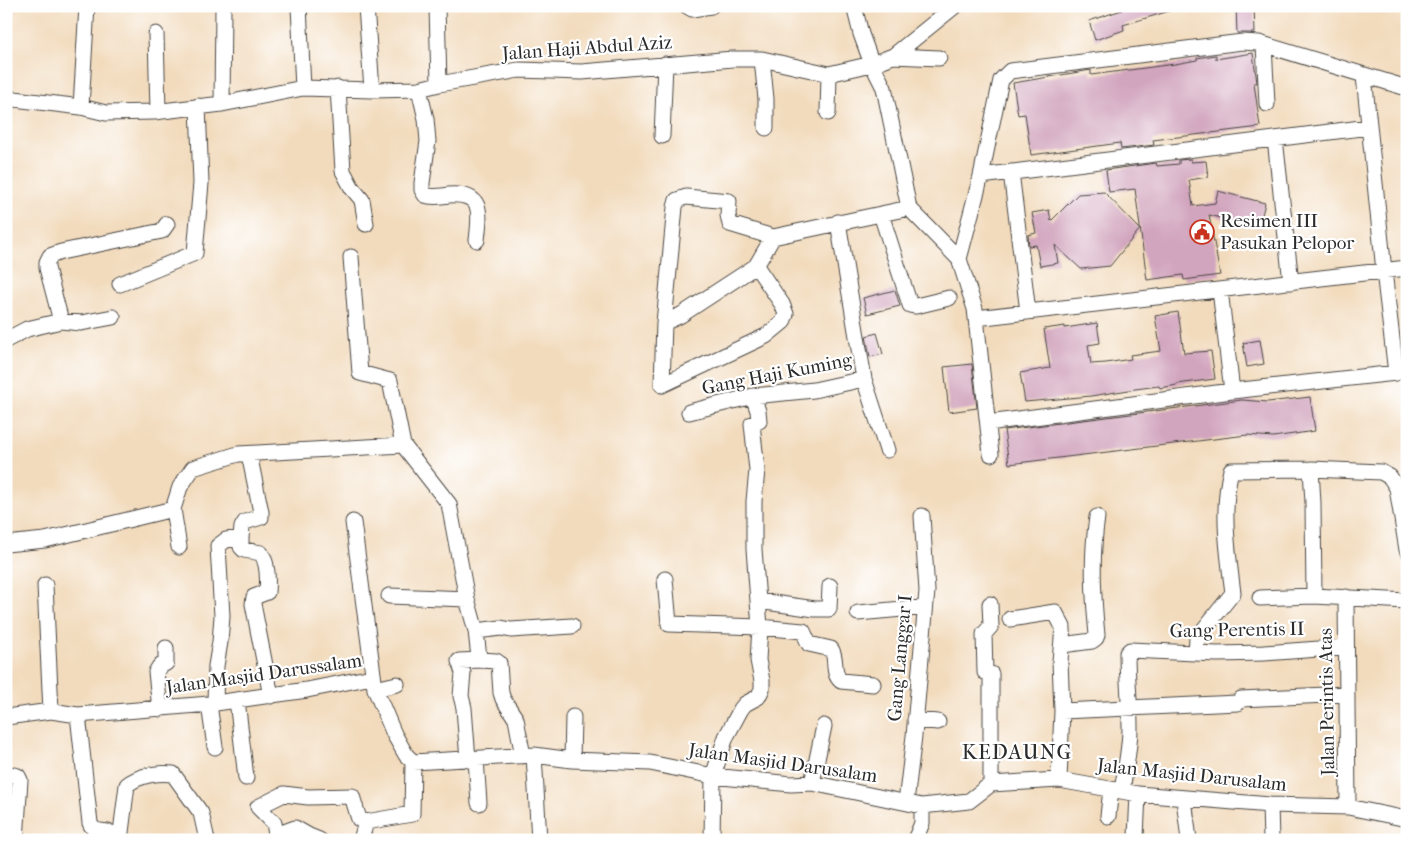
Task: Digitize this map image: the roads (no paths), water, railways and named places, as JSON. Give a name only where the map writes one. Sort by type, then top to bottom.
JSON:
[{"type":"street","points":[[81,107],[87,6]]},
{"type":"street","points":[[299,6],[303,88]]},
{"type":"street","points":[[366,6],[372,90]]},
{"type":"street","points":[[437,6],[439,84]]},
{"type":"street","points":[[687,6],[692,9],[711,6]]},
{"type":"street","points":[[854,6],[861,34],[872,64],[884,88],[909,208],[959,259],[975,309],[991,454]]},
{"type":"street","points":[[893,56],[955,6]]},
{"type":"street","points":[[222,104],[223,10]]},
{"type":"street","points":[[156,34],[158,111]]},
{"type":"street","points":[[959,259],[981,176],[1001,80],[1010,71],[1242,42],[1264,45],[1407,88]]},
{"type":"street","points":[[1264,45],[1267,104]]},
{"type":"street","points":[[893,56],[939,58]]},
{"type":"street","name":"Jalan Haji Abdul Aziz","points":[[6,98],[81,107],[106,113],[158,111],[222,104],[303,88],[418,89],[520,70],[582,72],[733,59],[762,59],[829,74],[872,64],[893,56]]},
{"type":"street","points":[[762,59],[766,99],[766,128]]},
{"type":"street","points":[[662,136],[665,64]]},
{"type":"street","points":[[828,114],[829,74]]},
{"type":"street","points":[[988,423],[1232,391],[1396,373],[1364,76]]},
{"type":"street","points":[[338,88],[343,171],[352,188],[362,200],[366,224]]},
{"type":"street","points":[[418,89],[426,119],[428,141],[422,190],[425,195],[430,197],[461,194],[471,198],[477,204],[480,217],[477,240]]},
{"type":"street","points":[[120,284],[195,253],[201,183],[198,106]]},
{"type":"street","points":[[981,176],[1369,127]]},
{"type":"street","points":[[1274,139],[1290,282]]},
{"type":"street","points":[[1011,172],[1028,312]]},
{"type":"street","points":[[756,266],[782,304],[786,314],[783,322],[766,336],[662,385],[664,323],[677,200],[686,197],[729,201],[728,215],[730,224],[773,237],[909,208]]},
{"type":"street","points":[[881,214],[910,305],[913,307],[950,298]]},
{"type":"street","name":"Gang Haji Kuming","points":[[690,412],[754,396],[814,390],[864,379],[838,222]]},
{"type":"street","points":[[61,321],[47,268],[50,256],[61,252],[162,231],[167,224]]},
{"type":"street","points":[[664,323],[681,315],[756,266],[773,237]]},
{"type":"street","points":[[351,257],[360,373],[390,381],[403,444],[449,504],[481,660]]},
{"type":"street","points":[[976,318],[1407,268]]},
{"type":"street","points":[[1220,290],[1232,391]]},
{"type":"street","points":[[6,340],[27,330],[61,321],[81,323],[113,317]]},
{"type":"street","points":[[864,379],[887,450]]},
{"type":"street","points":[[712,840],[713,776],[726,737],[741,710],[745,704],[758,697],[762,689],[758,660],[760,627],[754,549],[754,501],[757,470],[752,424],[759,421],[754,396]]},
{"type":"street","points":[[179,548],[173,509],[180,487],[193,468],[238,454],[403,444]]},
{"type":"street","points":[[249,454],[262,512],[261,517],[245,522],[242,527],[241,547],[244,550],[261,553],[265,563],[268,592],[254,597],[253,604],[270,696]]},
{"type":"street","points":[[1196,653],[1197,638],[1233,593],[1227,550],[1227,486],[1231,470],[1311,469],[1381,472],[1390,477],[1397,488],[1407,550]]},
{"type":"street","points":[[1311,469],[1314,596]]},
{"type":"street","points":[[6,544],[45,540],[173,509]]},
{"type":"street","name":"Gang Langgar I","points":[[906,802],[927,591],[922,516]]},
{"type":"street","points":[[1062,645],[1092,640],[1097,635],[1092,547],[1097,517]]},
{"type":"street","points":[[353,522],[373,683],[397,684]]},
{"type":"street","points":[[215,747],[212,704],[222,616],[218,546],[226,540],[242,538]]},
{"type":"street","points":[[666,579],[669,624],[760,627],[803,631],[809,644],[828,648],[834,653],[838,678],[846,682],[873,684]]},
{"type":"street","points":[[45,585],[51,711]]},
{"type":"street","points":[[759,601],[815,609],[829,609],[830,586]]},
{"type":"street","points":[[389,596],[467,598]]},
{"type":"street","points":[[1260,598],[1314,596],[1407,601]]},
{"type":"street","name":"Jalan Perintis Atas","points":[[1346,597],[1348,807]]},
{"type":"street","points":[[990,604],[991,626],[984,634],[985,672],[991,674],[991,784]]},
{"type":"street","points":[[858,613],[925,607]]},
{"type":"street","points":[[1010,619],[1055,612],[1063,627],[1060,662],[1062,711],[1060,780]]},
{"type":"street","points":[[476,631],[501,628],[511,630],[572,626]]},
{"type":"street","name":"Gang Perentis II","points":[[1129,707],[1128,651],[1264,653],[1346,647]]},
{"type":"street","points":[[160,709],[156,672],[159,666],[166,663],[166,648]]},
{"type":"street","points":[[480,803],[461,696],[463,673],[459,661],[481,660],[496,661],[498,663],[501,694],[516,719],[529,756],[539,840]]},
{"type":"street","name":"Jalan Masjid Darussalam","points":[[6,717],[51,711],[78,715],[160,709],[373,683],[394,734],[406,755],[413,762]]},
{"type":"street","points":[[1062,711],[1238,703],[1241,699],[1347,694]]},
{"type":"street","points":[[237,700],[246,778]]},
{"type":"street","points":[[1108,816],[1129,747],[1129,707]]},
{"type":"street","points":[[78,715],[92,828],[121,838],[127,785],[143,777],[165,773],[173,774],[201,813],[207,840]]},
{"type":"street","points":[[572,760],[573,717]]},
{"type":"street","points":[[915,720],[938,722]]},
{"type":"street","points":[[812,783],[824,726]]},
{"type":"street","points":[[319,840],[295,828],[277,837],[274,823],[258,807],[284,794],[308,797],[352,796],[359,819],[366,822],[412,814],[413,762],[529,756]]},
{"type":"street","name":"Jalan Masjid Darusalam","points":[[529,756],[572,760],[650,763],[713,776],[791,784],[812,783],[922,806],[969,801],[991,784],[1060,780],[1138,794],[1270,805],[1348,807],[1407,819]]},
{"type":"street","points":[[6,772],[18,776],[20,780],[16,840]]},
{"type":"street","points":[[1136,837],[1138,794]]},
{"type":"street","points":[[1184,798],[1189,840]]},
{"type":"street","points":[[1270,805],[1271,840]]},
{"type":"street","points":[[915,840],[922,823],[922,806]]},
{"type":"street","points":[[361,840],[366,822]]},
{"type":"place","name":"Resimen III Pasukan Pelopor","points":[[1202,232]]},
{"type":"district","name":"KEDAUNG","points":[[1017,752]]}]
